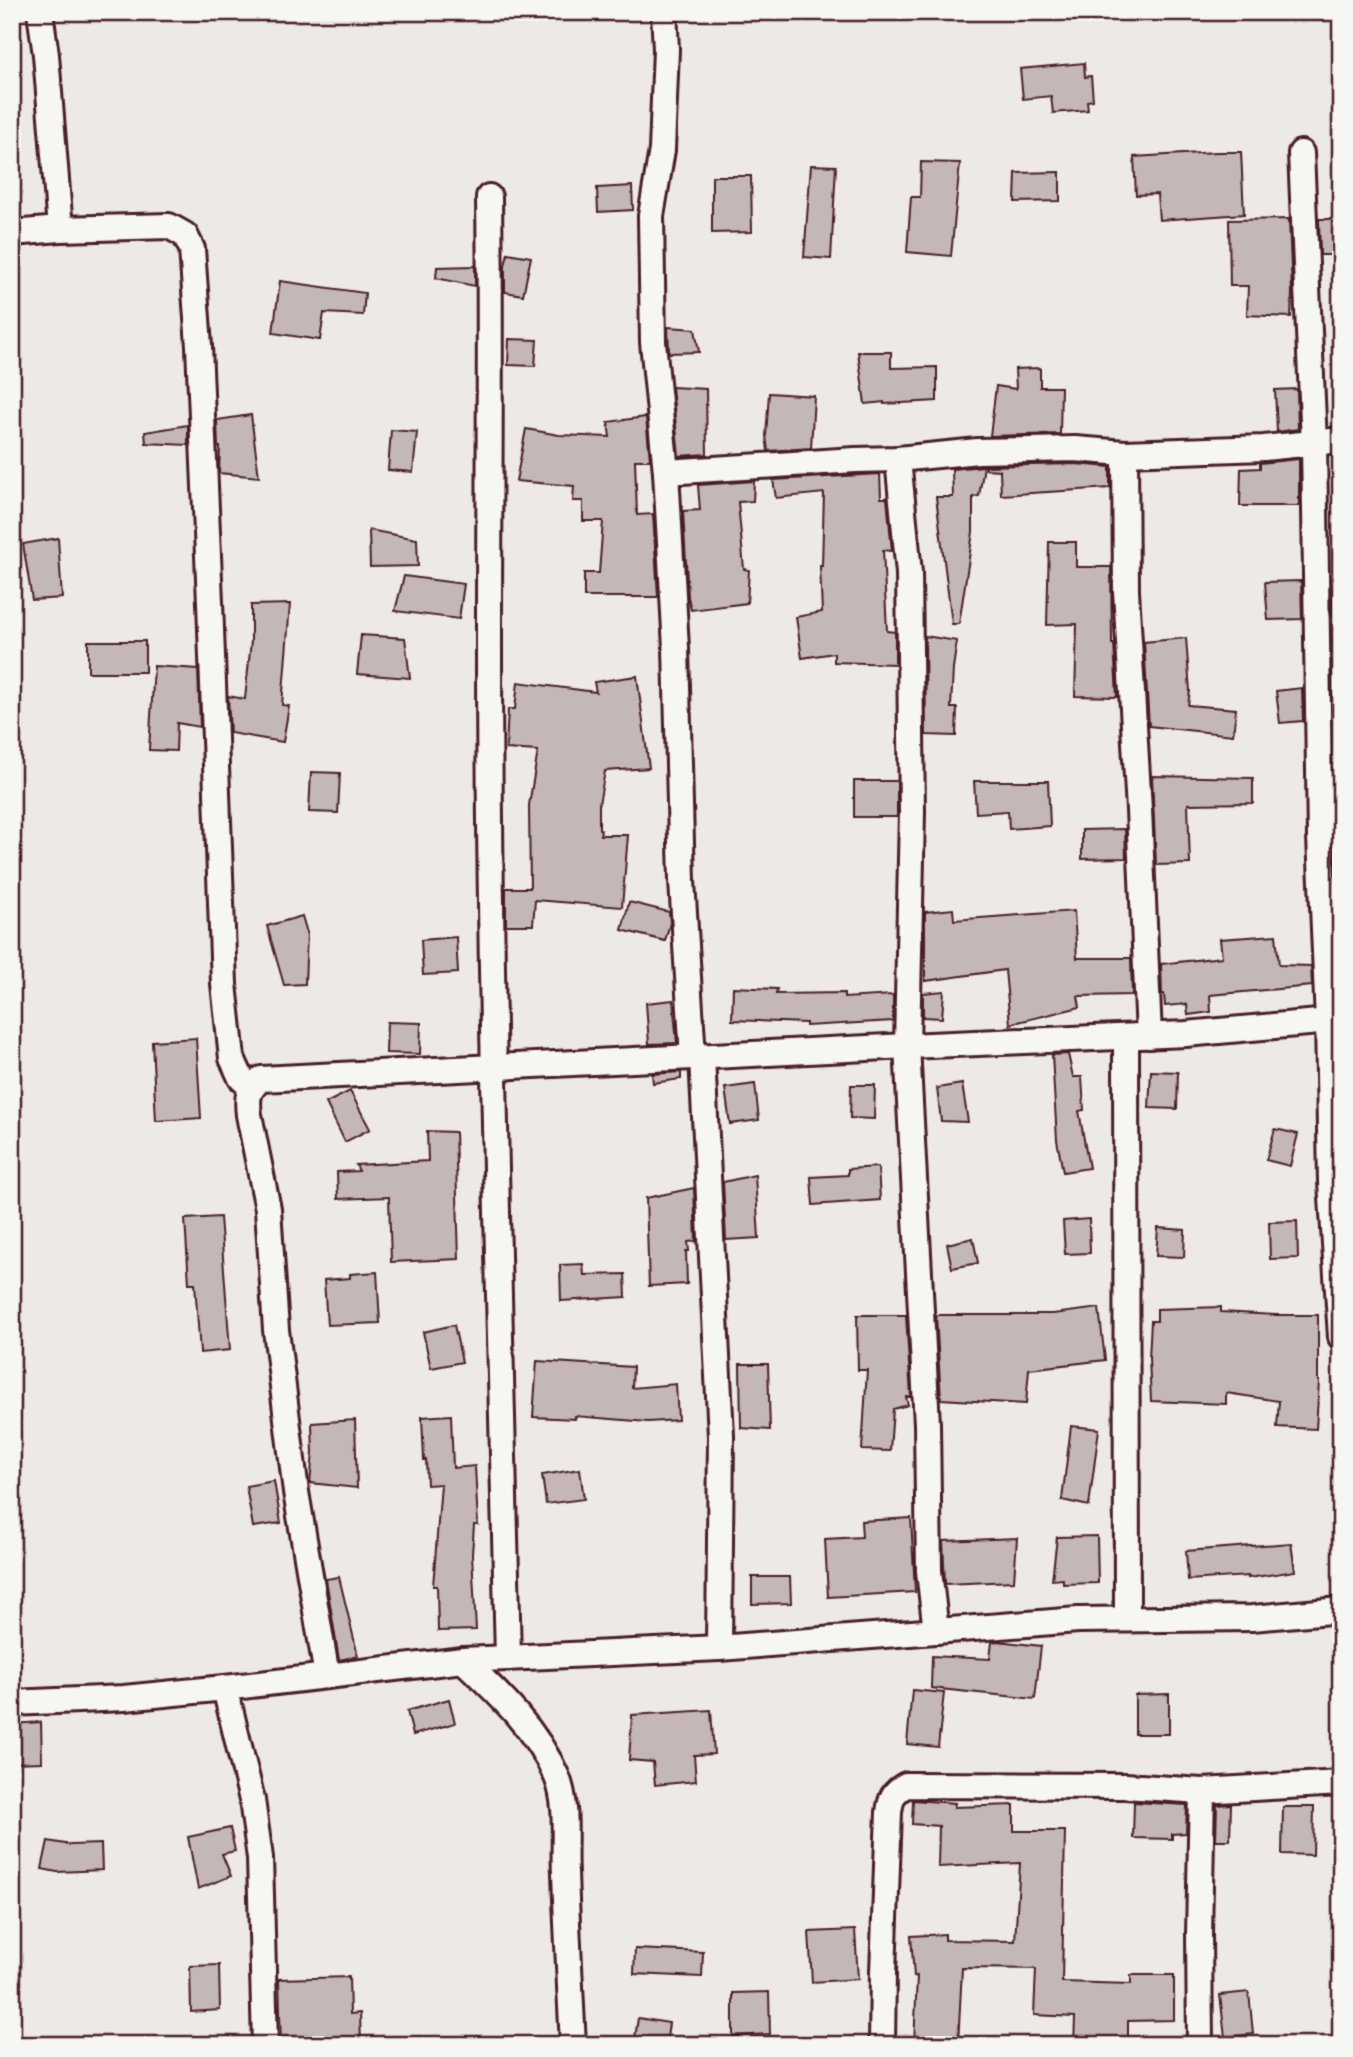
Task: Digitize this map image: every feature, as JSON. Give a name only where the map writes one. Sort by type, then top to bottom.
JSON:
[{"type":"street","points":[[40,12],[60,229]]},
{"type":"street","points":[[664,12],[666,49],[662,150],[651,216],[653,342],[666,472],[676,648],[682,881],[698,1057],[721,1436],[719,1648]]},
{"type":"street","points":[[1301,153],[1314,443],[1320,823],[1335,1021],[1331,1182],[1341,1337]]},
{"type":"street","points":[[489,197],[493,1068],[508,1658]]},
{"type":"street","points":[[12,233],[169,226],[185,235],[192,249],[199,346],[224,985],[232,1058],[241,1077],[251,1087]]},
{"type":"street","points":[[666,472],[898,459],[978,451],[1075,449],[1125,453],[1264,448],[1341,440]]},
{"type":"street","points":[[1125,453],[1126,591],[1138,796],[1138,1036],[1127,1619]]},
{"type":"street","points":[[898,459],[909,572],[912,812],[907,1046],[927,1424],[929,1571],[936,1631]]},
{"type":"street","points":[[327,1676],[296,1492],[276,1330],[268,1209],[249,1115],[251,1087],[261,1079],[1186,1034],[1335,1021]]},
{"type":"street","points":[[12,1703],[124,1698],[463,1660],[719,1648],[1078,1620],[1252,1618],[1341,1610]]},
{"type":"street","points":[[463,1660],[506,1700],[542,1746],[558,1780],[564,1806],[573,2045]]},
{"type":"street","points":[[225,1688],[252,1800],[260,1858],[265,2045]]},
{"type":"street","points":[[882,2045],[889,1812],[891,1798],[897,1790],[906,1785],[934,1785],[1125,1787],[1202,1791],[1341,1783]]},
{"type":"street","points":[[1200,2045],[1202,1791]]},
{"type":"building","points":[[1084,63],[1085,77],[1091,76],[1093,100],[1087,101],[1088,110],[1053,113],[1051,96],[1023,99],[1020,69]]},
{"type":"building","points":[[1241,152],[1244,214],[1159,220],[1157,194],[1136,195],[1134,157]]},
{"type":"building","points":[[921,162],[960,163],[951,256],[907,252],[911,197],[920,197]]},
{"type":"building","points":[[811,165],[836,166],[831,259],[804,257]]},
{"type":"building","points":[[1060,172],[1060,201],[1015,202],[1016,173]]},
{"type":"building","points":[[712,176],[751,176],[752,232],[712,233]]},
{"type":"building","points":[[632,186],[633,210],[598,212],[597,188]]},
{"type":"building","points":[[1289,219],[1291,317],[1247,315],[1248,286],[1230,286],[1229,220]]},
{"type":"building","points":[[1319,219],[1341,219],[1341,255],[1320,255]]},
{"type":"building","points":[[508,253],[531,257],[523,295],[505,292]]},
{"type":"building","points":[[475,266],[475,286],[436,278],[437,267]]},
{"type":"building","points":[[280,281],[365,293],[363,315],[324,313],[320,340],[273,333]]},
{"type":"building","points":[[668,327],[695,329],[699,352],[669,353]]},
{"type":"building","points":[[509,339],[537,340],[535,366],[508,365]]},
{"type":"building","points":[[858,352],[891,352],[891,368],[937,367],[937,401],[865,404]]},
{"type":"building","points":[[1040,368],[1040,387],[1061,387],[1060,434],[990,436],[996,386],[1016,389],[1015,369]]},
{"type":"building","points":[[672,387],[706,389],[707,454],[679,456]]},
{"type":"building","points":[[1297,389],[1298,429],[1277,432],[1275,390]]},
{"type":"building","points":[[769,393],[814,396],[811,448],[768,451],[766,436]]},
{"type":"building","points":[[251,415],[259,477],[219,473],[217,420]]},
{"type":"building","points":[[646,417],[650,460],[635,460],[637,515],[653,514],[658,597],[584,597],[584,573],[599,573],[603,521],[583,521],[583,501],[573,501],[574,486],[516,481],[526,429],[559,435],[610,437],[608,422]]},
{"type":"building","points":[[188,425],[188,445],[146,443],[145,432]]},
{"type":"building","points":[[391,430],[417,432],[413,472],[388,470]]},
{"type":"building","points":[[1299,459],[1299,506],[1240,506],[1241,469],[1260,468],[1260,463]]},
{"type":"building","points":[[1075,464],[1110,467],[1110,488],[1001,495],[1000,470],[986,469],[986,466]]},
{"type":"building","points":[[984,466],[979,496],[973,497],[973,532],[959,624],[952,624],[936,497],[953,497],[952,469]]},
{"type":"building","points":[[880,474],[881,498],[887,498],[892,551],[883,550],[887,631],[895,632],[895,664],[834,662],[834,653],[802,658],[796,617],[822,612],[820,566],[824,493],[776,498],[773,480]]},
{"type":"building","points":[[754,481],[753,501],[738,502],[744,569],[749,570],[747,603],[691,610],[683,511],[700,510],[698,485]]},
{"type":"building","points":[[369,530],[417,539],[418,566],[370,567]]},
{"type":"building","points":[[58,538],[62,598],[32,600],[23,544]]},
{"type":"building","points":[[1049,542],[1076,542],[1076,567],[1111,567],[1112,644],[1117,697],[1075,696],[1077,624],[1047,625]]},
{"type":"building","points":[[404,576],[464,584],[459,619],[395,611]]},
{"type":"building","points":[[1331,579],[1341,579],[1341,617],[1332,617]]},
{"type":"building","points":[[1301,581],[1302,619],[1268,620],[1265,582]]},
{"type":"building","points":[[290,604],[282,705],[289,706],[283,742],[230,733],[228,696],[245,699],[251,641],[251,605]]},
{"type":"building","points":[[361,635],[405,638],[410,678],[357,674]]},
{"type":"building","points":[[925,636],[957,641],[951,708],[957,708],[956,736],[926,735]]},
{"type":"building","points":[[1186,638],[1190,691],[1188,705],[1236,709],[1233,735],[1149,726],[1144,642]]},
{"type":"building","points":[[88,641],[145,641],[145,672],[88,672]]},
{"type":"building","points":[[154,666],[198,669],[200,727],[177,723],[176,751],[149,750]]},
{"type":"building","points":[[637,676],[649,768],[605,771],[599,804],[600,835],[628,835],[622,907],[535,900],[533,925],[506,925],[506,888],[530,888],[529,805],[538,751],[506,749],[508,709],[515,709],[518,682],[596,692],[594,682]]},
{"type":"building","points":[[1302,688],[1303,721],[1280,723],[1276,691]]},
{"type":"building","points":[[311,772],[340,773],[338,813],[309,812]]},
{"type":"building","points":[[1152,776],[1253,778],[1253,803],[1188,804],[1190,864],[1156,865]]},
{"type":"building","points":[[854,781],[897,781],[897,817],[854,817]]},
{"type":"building","points":[[974,781],[1048,781],[1050,826],[1009,829],[1008,811],[976,813]]},
{"type":"building","points":[[1125,829],[1126,858],[1082,859],[1082,830]]},
{"type":"building","points":[[629,902],[669,912],[670,923],[665,941],[622,930]]},
{"type":"building","points":[[953,909],[954,920],[1074,911],[1077,958],[1131,958],[1132,995],[1078,996],[1080,1007],[1010,1024],[1005,970],[925,981],[925,912]]},
{"type":"building","points":[[302,916],[307,933],[305,984],[284,985],[267,926]]},
{"type":"building","points":[[1276,935],[1279,965],[1311,966],[1312,986],[1210,995],[1211,1012],[1188,1015],[1187,1004],[1165,1006],[1161,964],[1222,957],[1220,939]]},
{"type":"building","points":[[456,937],[458,973],[423,975],[421,940]]},
{"type":"building","points":[[733,987],[777,989],[776,994],[844,993],[844,998],[893,995],[893,1021],[806,1026],[806,1023],[732,1020]]},
{"type":"building","points":[[944,991],[942,1018],[923,1017],[923,993]]},
{"type":"building","points":[[673,1000],[677,1043],[649,1044],[646,1003]]},
{"type":"building","points":[[387,1022],[421,1023],[420,1054],[386,1053]]},
{"type":"building","points":[[196,1038],[201,1118],[156,1121],[152,1041]]},
{"type":"building","points":[[1068,1054],[1073,1077],[1082,1077],[1084,1110],[1079,1111],[1089,1168],[1063,1172],[1057,1140],[1052,1055]]},
{"type":"building","points":[[1151,1071],[1178,1072],[1177,1109],[1149,1108]]},
{"type":"building","points":[[681,1072],[681,1079],[653,1083],[652,1074]]},
{"type":"building","points":[[755,1084],[759,1120],[730,1124],[725,1088]]},
{"type":"building","points":[[962,1084],[968,1122],[941,1121],[937,1088]]},
{"type":"building","points":[[851,1085],[875,1085],[874,1119],[850,1118]]},
{"type":"building","points":[[350,1091],[370,1129],[345,1142],[326,1103]]},
{"type":"building","points":[[1275,1129],[1298,1134],[1290,1166],[1266,1160]]},
{"type":"building","points":[[427,1131],[455,1132],[459,1259],[391,1262],[389,1197],[338,1199],[337,1172],[359,1171],[356,1165],[428,1161]]},
{"type":"building","points":[[878,1167],[880,1200],[813,1205],[811,1177],[848,1175],[848,1169]]},
{"type":"building","points":[[755,1175],[759,1238],[726,1240],[723,1182]]},
{"type":"building","points":[[694,1188],[696,1241],[688,1242],[689,1251],[686,1251],[687,1284],[649,1286],[646,1198]]},
{"type":"building","points":[[220,1217],[230,1350],[200,1353],[195,1283],[189,1283],[185,1219]]},
{"type":"building","points":[[1089,1219],[1090,1253],[1065,1254],[1063,1221]]},
{"type":"building","points":[[1297,1221],[1298,1258],[1270,1259],[1269,1222]]},
{"type":"building","points":[[1158,1228],[1185,1230],[1184,1257],[1156,1256]]},
{"type":"building","points":[[973,1238],[978,1263],[952,1268],[947,1244]]},
{"type":"building","points":[[583,1264],[584,1275],[625,1274],[626,1297],[561,1301],[560,1265]]},
{"type":"building","points":[[377,1272],[380,1323],[327,1325],[324,1280]]},
{"type":"building","points":[[1221,1307],[1221,1312],[1318,1315],[1319,1381],[1316,1429],[1277,1427],[1279,1401],[1226,1393],[1226,1404],[1151,1401],[1151,1321],[1157,1321],[1157,1309]]},
{"type":"building","points":[[1099,1308],[1105,1360],[1029,1369],[1026,1404],[941,1399],[936,1315],[1036,1315]]},
{"type":"building","points":[[857,1315],[906,1315],[911,1397],[906,1397],[908,1405],[893,1409],[890,1451],[862,1450],[867,1370],[858,1370]]},
{"type":"building","points":[[454,1325],[462,1362],[431,1368],[423,1332]]},
{"type":"building","points":[[537,1361],[633,1367],[632,1388],[676,1384],[678,1420],[648,1422],[575,1416],[575,1419],[533,1417]]},
{"type":"building","points":[[740,1364],[768,1364],[770,1430],[741,1428]]},
{"type":"building","points":[[451,1415],[453,1468],[475,1466],[478,1525],[474,1525],[472,1554],[476,1630],[438,1631],[437,1586],[433,1586],[441,1484],[427,1485],[422,1417]]},
{"type":"building","points":[[355,1420],[357,1488],[310,1483],[312,1423]]},
{"type":"building","points":[[1071,1426],[1099,1429],[1089,1506],[1062,1500]]},
{"type":"building","points":[[580,1469],[584,1499],[546,1504],[542,1475]]},
{"type":"building","points":[[274,1481],[281,1523],[253,1527],[246,1486]]},
{"type":"building","points":[[911,1518],[915,1592],[828,1597],[825,1539],[862,1537],[861,1521]]},
{"type":"building","points":[[1097,1536],[1098,1583],[1063,1584],[1063,1579],[1052,1580],[1057,1537]]},
{"type":"building","points":[[1017,1538],[1014,1581],[945,1584],[943,1541]]},
{"type":"building","points":[[1291,1543],[1295,1571],[1248,1578],[1188,1580],[1186,1551]]},
{"type":"building","points":[[339,1577],[358,1656],[339,1660],[326,1579]]},
{"type":"building","points":[[752,1577],[790,1577],[791,1603],[752,1604]]},
{"type":"building","points":[[992,1642],[1041,1646],[1035,1699],[931,1688],[932,1656],[990,1659]]},
{"type":"building","points":[[912,1690],[944,1693],[938,1747],[907,1744]]},
{"type":"building","points":[[1169,1694],[1169,1734],[1135,1734],[1135,1695]]},
{"type":"building","points":[[449,1699],[455,1723],[413,1735],[407,1711]]},
{"type":"building","points":[[711,1710],[714,1754],[694,1755],[696,1781],[655,1785],[653,1762],[629,1760],[632,1715]]},
{"type":"building","points":[[41,1722],[42,1762],[12,1763],[12,1724]]},
{"type":"building","points":[[913,1800],[955,1803],[954,1807],[1014,1805],[1014,1831],[1065,1831],[1062,1982],[1131,1984],[1131,1975],[1174,1975],[1174,2020],[1128,2021],[1128,2045],[1074,2045],[1075,2017],[1034,2015],[1036,1969],[962,1968],[958,2045],[914,2045],[917,1976],[914,1977],[911,1936],[945,1934],[945,1940],[1015,1941],[1020,1863],[938,1867],[939,1826],[912,1824]]},
{"type":"building","points":[[1134,1802],[1187,1805],[1186,1833],[1172,1834],[1172,1839],[1133,1838]]},
{"type":"building","points":[[1231,1804],[1230,1840],[1216,1840],[1217,1805]]},
{"type":"building","points":[[1283,1807],[1314,1807],[1313,1855],[1282,1854]]},
{"type":"building","points":[[230,1828],[235,1851],[222,1854],[231,1876],[198,1889],[188,1837]]},
{"type":"building","points":[[48,1841],[71,1845],[101,1844],[102,1870],[57,1872],[42,1869]]},
{"type":"building","points":[[855,1930],[858,1979],[812,1982],[809,1932]]},
{"type":"building","points":[[635,1949],[703,1952],[702,1977],[634,1974]]},
{"type":"building","points":[[219,1965],[220,2010],[191,2012],[190,1966]]},
{"type":"building","points":[[349,1977],[350,2014],[360,2013],[361,2045],[281,2045],[279,1979]]},
{"type":"building","points":[[769,1992],[770,2034],[733,2036],[733,1993]]},
{"type":"building","points":[[1249,1992],[1253,2034],[1225,2037],[1220,1995]]},
{"type":"building","points":[[638,2018],[669,2023],[666,2045],[634,2045]]}]
